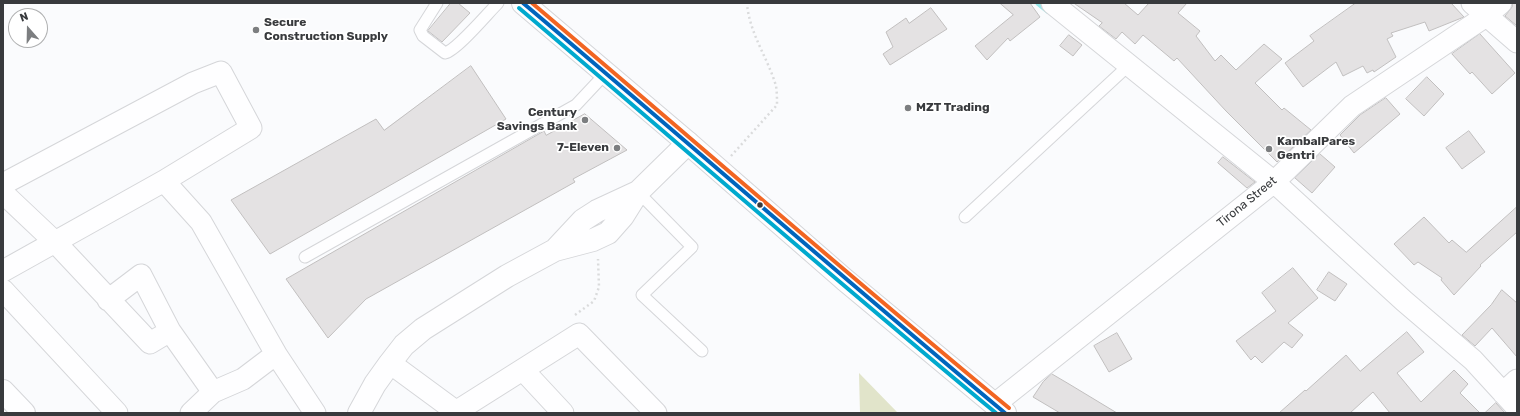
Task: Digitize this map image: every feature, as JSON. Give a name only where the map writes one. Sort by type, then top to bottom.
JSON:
[{"type":"main road","points":[[523,3],[688,143],[845,280],[1000,409]]},
{"type":"main road","points":[[359,413],[375,384],[390,362],[404,345],[423,329],[507,276],[555,250],[594,240],[608,233],[623,216],[638,192],[688,143]]},
{"type":"main road","points":[[3,391],[24,413]]},
{"type":"street","points":[[1052,3],[1128,66],[1274,182],[1473,360],[1510,386],[1517,408]]},
{"type":"street","points":[[1487,7],[1517,42]]},
{"type":"street","name":"Tirona Street","points":[[1000,409],[1274,182],[1352,106],[1487,7]]},
{"type":"street","points":[[3,184],[193,83],[221,72],[251,128],[164,181],[3,271]]},
{"type":"street","points":[[164,181],[201,222],[276,354],[315,413]]},
{"type":"street","points":[[3,193],[56,242],[108,300],[150,343],[170,331]]},
{"type":"street","points":[[108,300],[141,276],[170,331],[213,392]]},
{"type":"street","points":[[3,290],[117,413]]},
{"type":"street","points":[[390,362],[456,412],[579,334],[656,413]]},
{"type":"street","points":[[191,413],[213,392],[243,379],[276,354]]},
{"type":"street","points":[[523,370],[563,413]]},
{"type":"lane","points":[[437,3],[420,30],[423,36],[445,53],[449,52],[460,42],[498,3]]},
{"type":"lane","points":[[965,217],[1128,66]]},
{"type":"lane","points":[[305,257],[576,105],[606,73]]},
{"type":"lane","points":[[638,192],[692,247],[642,295],[702,352]]},
{"type":"path","points":[[719,170],[777,105],[776,87],[751,26],[748,16],[747,3]]},
{"type":"path","points":[[579,334],[574,316],[594,301],[599,287],[598,252]]},
{"type":"green space","points":[[859,373],[898,413],[860,413]]},
{"type":"building","points":[[451,3],[458,3],[470,13],[442,42],[428,31]]},
{"type":"building","points":[[1000,3],[1030,3],[1040,17],[1010,41],[1008,38],[987,60],[975,46],[1013,15]]},
{"type":"building","points":[[1074,3],[1124,3],[1138,15],[1149,3],[1187,3],[1178,13],[1200,31],[1196,36],[1215,61],[1221,55],[1236,70],[1264,44],[1282,59],[1255,83],[1282,110],[1284,108],[1311,130],[1277,162],[1226,111],[1177,58],[1174,61],[1143,35],[1135,44],[1122,32],[1116,39],[1099,26],[1102,23]]},
{"type":"building","points":[[1356,3],[1451,3],[1464,17],[1429,31],[1425,22],[1391,33],[1393,36],[1387,39],[1396,57],[1374,72],[1373,70],[1367,73],[1363,66],[1343,76],[1336,62],[1303,87],[1285,63],[1314,41],[1310,36]]},
{"type":"building","points":[[1513,3],[1517,3],[1517,26],[1505,16],[1512,7]]},
{"type":"building","points":[[931,8],[947,29],[890,65],[883,54],[893,47],[886,32],[906,18],[909,23]]},
{"type":"building","points":[[1480,34],[1515,73],[1492,94],[1472,72],[1470,74],[1452,54]]},
{"type":"building","points":[[1069,35],[1082,45],[1073,56],[1060,46]]},
{"type":"building","points":[[471,66],[506,119],[270,254],[231,200],[376,119],[384,130]]},
{"type":"building","points":[[1427,77],[1444,94],[1424,116],[1406,99]]},
{"type":"building","points":[[1386,98],[1400,114],[1354,153],[1340,135],[1360,115]]},
{"type":"building","points":[[585,114],[627,150],[573,179],[575,182],[366,299],[328,338],[286,279],[544,131],[546,135]]},
{"type":"building","points":[[1469,131],[1485,152],[1462,169],[1446,148]]},
{"type":"building","points":[[1320,154],[1335,167],[1312,193],[1295,178]]},
{"type":"building","points":[[1223,157],[1255,182],[1247,188],[1218,163]]},
{"type":"building","points":[[1517,207],[1517,232],[1480,265],[1481,266],[1454,295],[1441,280],[1442,278],[1418,262],[1414,265],[1394,244],[1424,217],[1449,243],[1452,240],[1466,252]]},
{"type":"building","points":[[1293,268],[1318,298],[1288,323],[1303,335],[1292,348],[1284,342],[1262,363],[1255,356],[1251,360],[1236,341],[1276,311],[1262,293]]},
{"type":"building","points":[[1329,272],[1347,284],[1335,301],[1317,290]]},
{"type":"building","points":[[1502,290],[1517,303],[1517,357],[1492,328],[1475,346],[1462,335],[1491,305]]},
{"type":"building","points":[[1407,332],[1424,352],[1397,373],[1421,402],[1454,370],[1468,384],[1460,393],[1480,413],[1390,413],[1373,392],[1350,413],[1279,413],[1346,355],[1360,371]]},
{"type":"building","points":[[1117,333],[1132,359],[1109,372],[1094,346]]},
{"type":"building","points":[[1052,374],[1117,413],[1060,413],[1033,397],[1043,382]]},
{"type":"building","points":[[1496,403],[1505,413],[1485,413]]},
{"type":"waterway","points":[[1038,3],[1048,11]]},
{"type":"transit line","points":[[523,3],[1005,413]]},
{"type":"transit line","points":[[532,3],[829,257],[1009,408]]},
{"type":"transit line","points":[[519,8],[816,262],[996,413]]},
{"type":"place","name":"Secure Construction Supply","points":[[256,30]]},
{"type":"place","name":"MZT Trading","points":[[908,108]]},
{"type":"place","name":"Century Savings Bank","points":[[585,120]]},
{"type":"place","name":"7-Eleven","points":[[617,148]]},
{"type":"place","name":"KambalPares Gentri","points":[[1269,149]]}]
